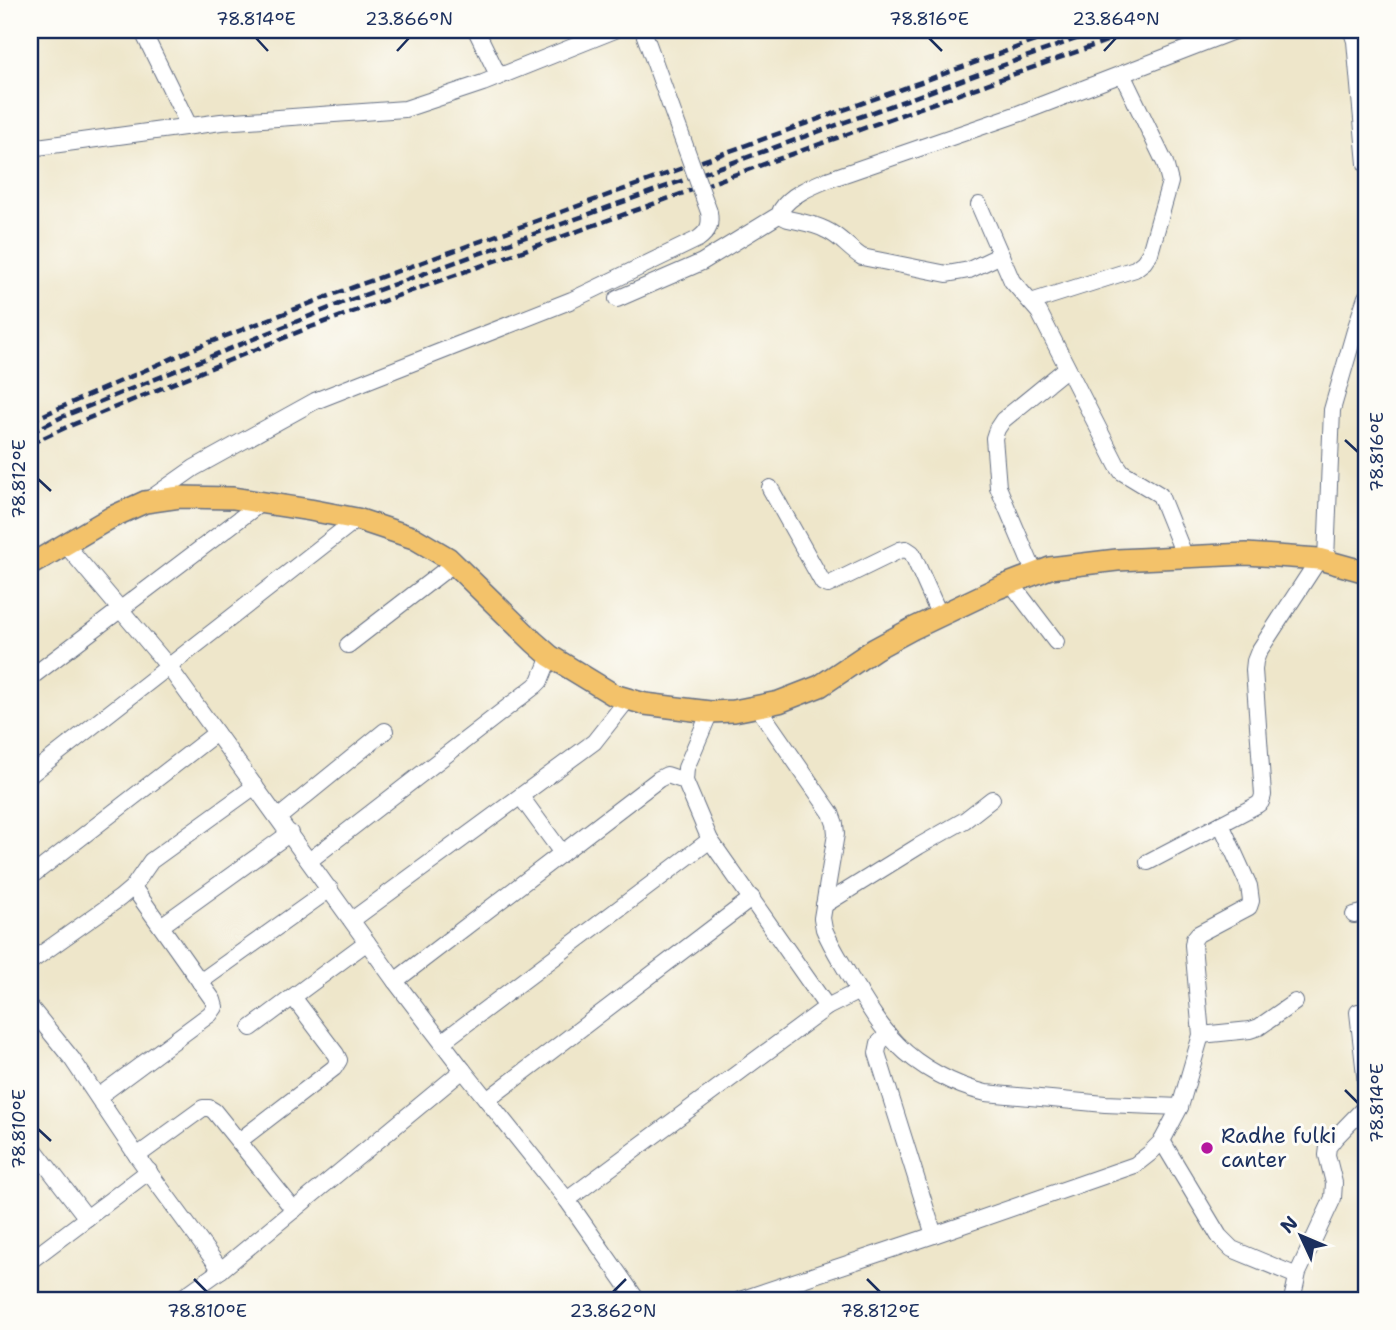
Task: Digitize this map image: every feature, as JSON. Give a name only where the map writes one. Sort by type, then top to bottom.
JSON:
[{"type":"main road","points":[[30,565],[112,517],[145,502],[180,497],[233,498],[357,519],[414,538],[448,558],[550,656],[614,695],[645,704],[710,712],[734,711],[779,702],[820,686],[875,649],[940,615],[1050,568],[1117,560],[1246,554],[1322,560],[1366,572]]},
{"type":"street","points":[[142,30],[189,126]]},
{"type":"street","points":[[476,30],[499,77]]},
{"type":"street","points":[[30,148],[234,121],[405,109],[499,77],[613,30]]},
{"type":"street","points":[[782,213],[787,202],[827,180],[1018,114],[1236,30]]},
{"type":"street","points":[[145,502],[194,468],[322,397],[572,300],[698,239],[707,232],[709,212],[643,31]]},
{"type":"street","points":[[1352,31],[1366,164]]},
{"type":"street","points":[[1031,302],[1135,269],[1150,253],[1170,182],[1165,163],[1122,74]]},
{"type":"street","points":[[979,205],[1012,281],[1039,312],[1122,472],[1160,495],[1185,557]]},
{"type":"street","points":[[782,213],[788,219],[826,230],[862,257],[947,274],[969,270],[1001,255]]},
{"type":"street","points":[[617,299],[702,262],[782,213]]},
{"type":"street","points":[[1148,862],[1261,802],[1263,795],[1255,661],[1259,651],[1322,560],[1332,410],[1366,297]]},
{"type":"street","points":[[1035,574],[998,487],[994,438],[1003,420],[1067,368]]},
{"type":"street","points":[[770,488],[823,583],[828,584],[906,549],[912,553],[940,615]]},
{"type":"street","points":[[30,678],[262,502]]},
{"type":"street","points":[[30,775],[357,519]]},
{"type":"street","points":[[66,545],[167,666],[367,942],[463,1070],[566,1200],[637,1300]]},
{"type":"street","points":[[348,645],[453,564]]},
{"type":"street","points":[[1010,583],[1056,642]]},
{"type":"street","points":[[309,861],[535,686],[540,681],[550,656]]},
{"type":"street","points":[[352,920],[594,742],[628,699]]},
{"type":"street","points":[[757,706],[831,813],[835,824],[836,834],[822,918],[824,929],[859,991],[888,1034],[910,1055],[948,1080],[986,1093],[1105,1104],[1180,1107]]},
{"type":"street","points":[[710,712],[686,768],[685,781],[710,840],[827,1007]]},
{"type":"street","points":[[278,818],[384,731]]},
{"type":"street","points":[[30,877],[216,733]]},
{"type":"street","points":[[396,981],[659,779],[667,775],[685,781]]},
{"type":"street","points":[[30,962],[134,887],[151,861],[255,786]]},
{"type":"street","points":[[521,797],[562,853]]},
{"type":"street","points":[[824,905],[965,821],[992,799]]},
{"type":"street","points":[[740,1300],[1135,1164],[1149,1154],[1162,1141],[1180,1107],[1201,1035],[1194,939],[1198,934],[1249,907],[1251,901],[1248,886],[1221,824]]},
{"type":"street","points":[[160,926],[290,833]]},
{"type":"street","points":[[442,1042],[710,840]]},
{"type":"street","points":[[98,1097],[210,1014],[215,1007],[213,1000],[134,887]]},
{"type":"street","points":[[200,982],[330,889]]},
{"type":"street","points":[[487,1100],[752,898]]},
{"type":"street","points":[[251,1028],[367,942]]},
{"type":"street","points":[[566,1200],[827,1007],[859,991]]},
{"type":"street","points":[[239,1141],[334,1068],[339,1060],[293,997]]},
{"type":"street","points":[[1201,1035],[1259,1027],[1295,1002]]},
{"type":"street","points":[[30,1007],[72,1059],[137,1156],[221,1270]]},
{"type":"street","points":[[1358,1012],[1366,1084]]},
{"type":"street","points":[[888,1034],[879,1043],[877,1053],[934,1235]]},
{"type":"street","points":[[180,1300],[221,1270],[463,1070]]},
{"type":"street","points":[[1294,1299],[1297,1276],[1332,1198],[1334,1183],[1327,1155],[1328,1147],[1366,1106]]},
{"type":"street","points":[[137,1156],[203,1108],[209,1108],[215,1111],[294,1210]]},
{"type":"street","points":[[1162,1141],[1224,1243],[1297,1276]]},
{"type":"street","points":[[30,1144],[87,1217]]},
{"type":"street","points":[[30,1261],[149,1171]]},
{"type":"railway","points":[[30,421],[200,346],[337,293],[1065,30]]},
{"type":"railway","points":[[30,433],[62,417],[342,303],[1101,30]]},
{"type":"railway","points":[[30,444],[308,328],[1137,30]]},
{"type":"place","name":"Radhe fulki canter","points":[[1207,1148]]}]
